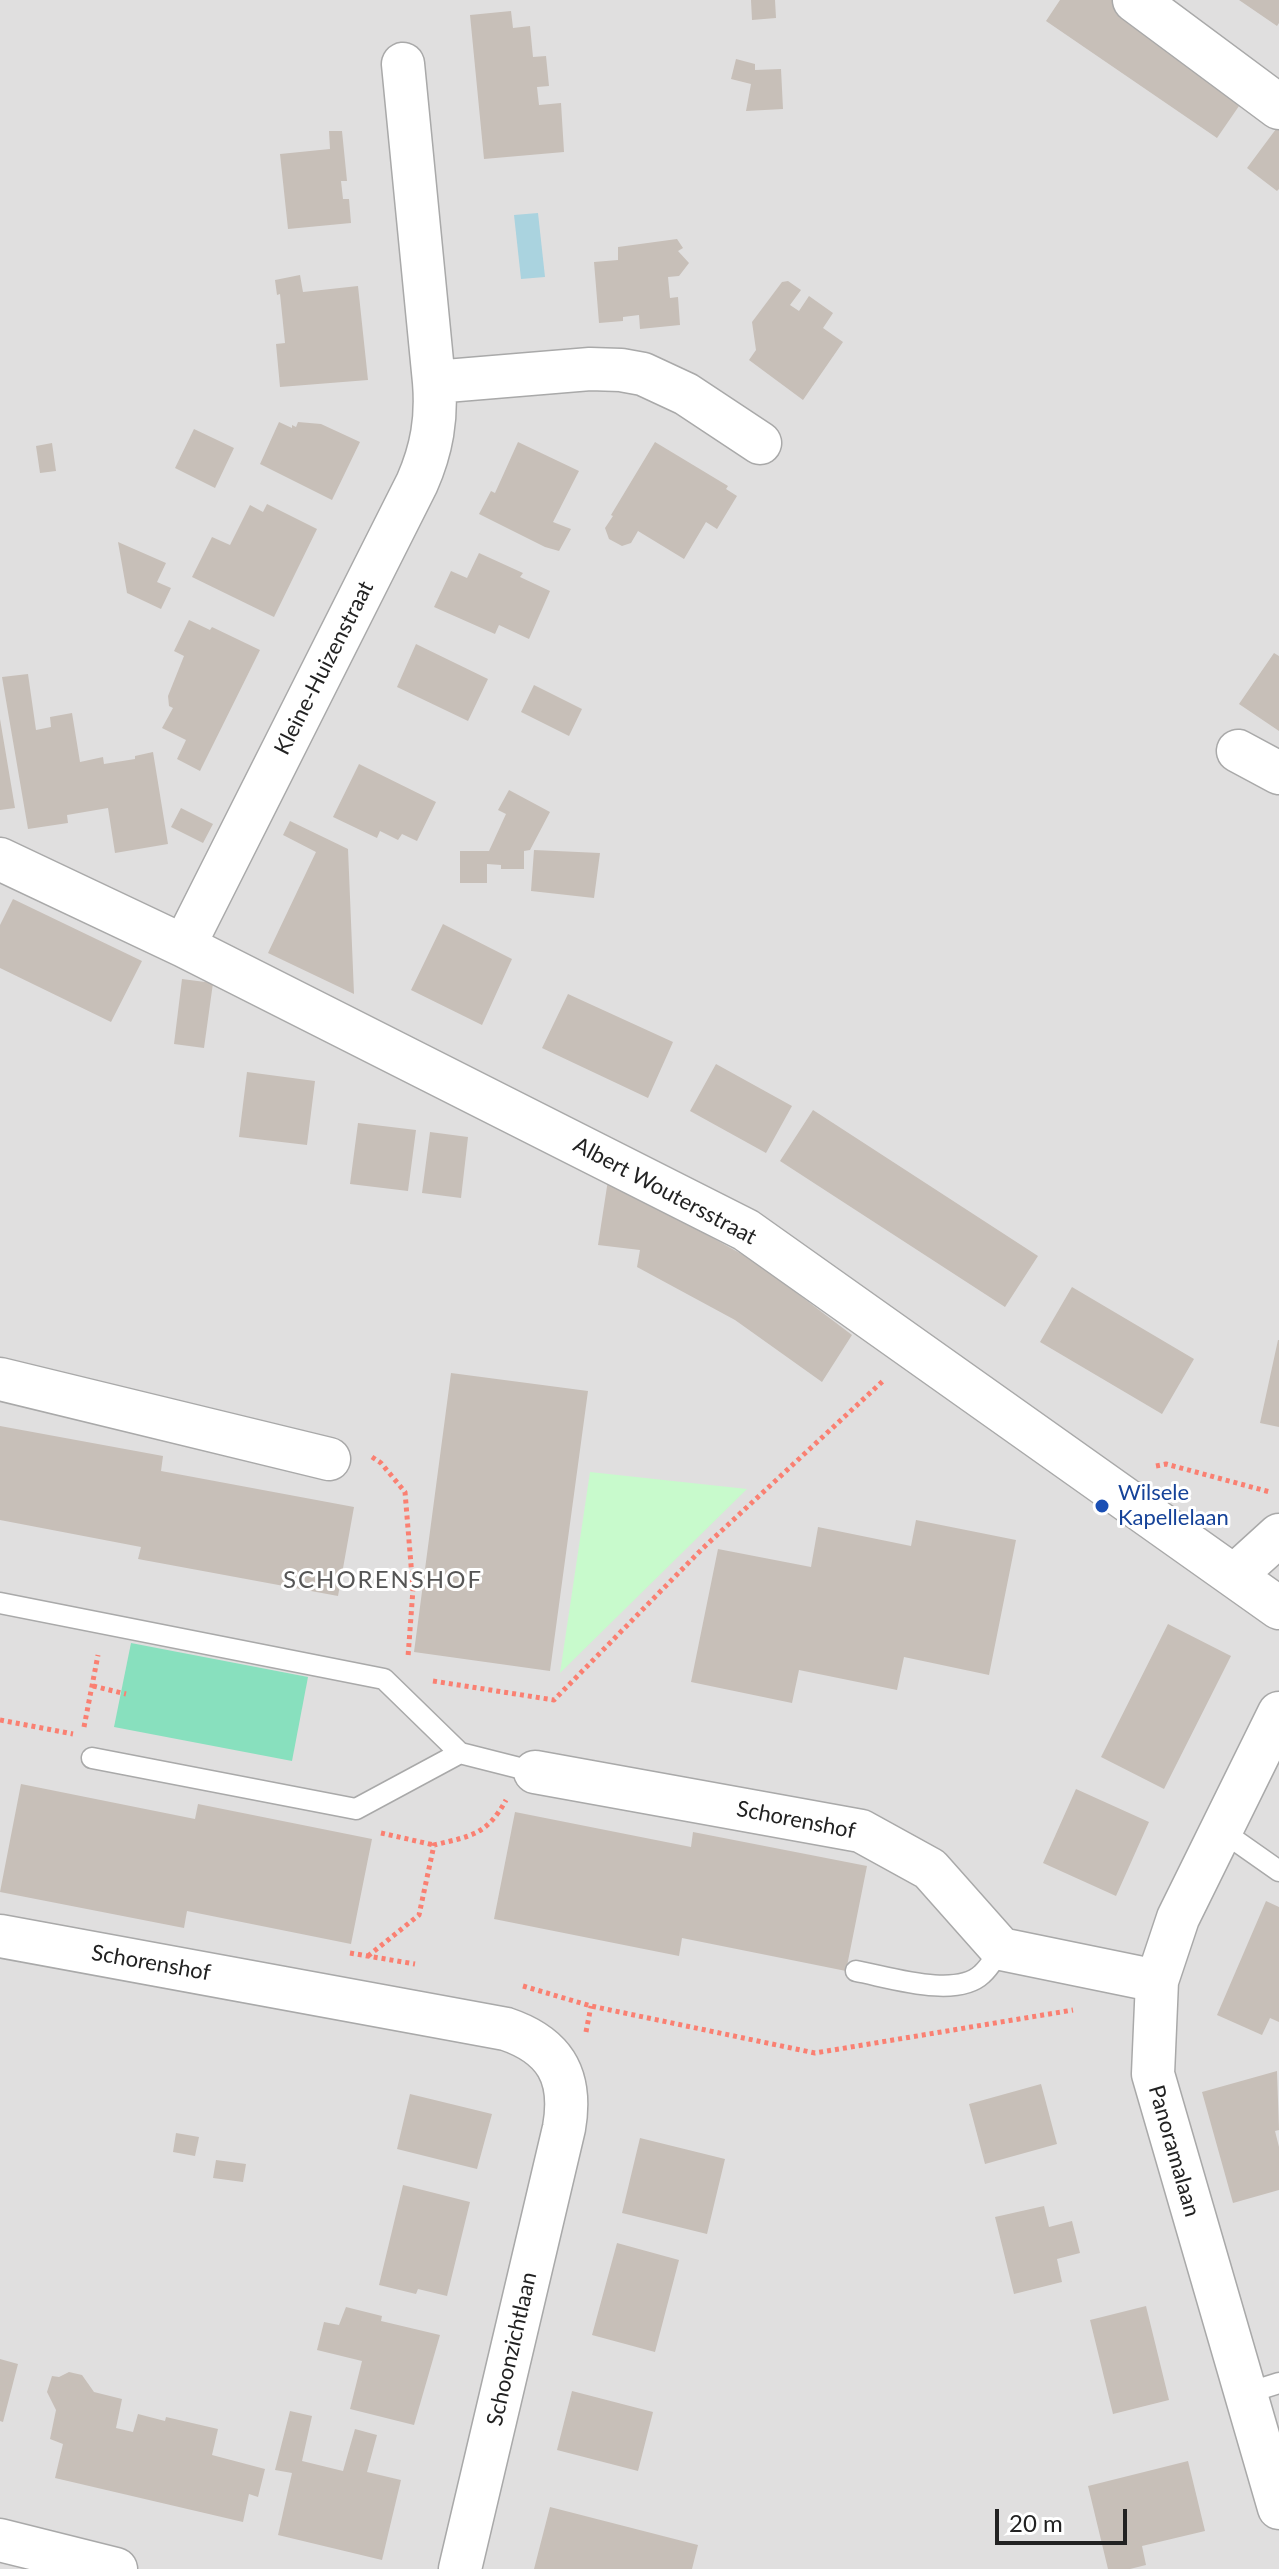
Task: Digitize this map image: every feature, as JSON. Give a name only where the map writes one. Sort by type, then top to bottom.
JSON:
[{"type":"street","points":[[1135,0],[1279,107]]},
{"type":"street","name":"Kleine-Huizenstraat","points":[[184,946],[422,472],[435,426],[436,404],[403,64]]},
{"type":"street","points":[[434,382],[590,369],[632,372],[666,383],[686,394],[760,443]]},
{"type":"street","points":[[1238,751],[1279,773]]},
{"type":"street","name":"Albert Woutersstraat","points":[[0,859],[184,946],[746,1230],[1279,1608]]},
{"type":"street","points":[[0,1379],[329,1459]]},
{"type":"street","points":[[1235,1575],[1279,1535]]},
{"type":"street","name":"Panoramalaan","points":[[1279,1713],[1178,1918],[1157,1981],[1153,2074],[1262,2389],[1279,2508]]},
{"type":"street","name":"Schorenshof","points":[[535,1772],[861,1831],[930,1869],[1001,1949]]},
{"type":"street","name":"Schorenshof","points":[[0,1936],[506,2029],[527,2036],[556,2063],[563,2079],[568,2104],[564,2128]]},
{"type":"street","points":[[1001,1949],[1157,1981]]},
{"type":"street","name":"Schoonzichtlaan","points":[[460,2569],[564,2128]]},
{"type":"street","points":[[0,2540],[116,2569]]},
{"type":"lane","points":[[0,1603],[384,1679],[460,1753],[535,1772]]},
{"type":"lane","points":[[92,1758],[356,1809],[460,1753]]},
{"type":"lane","points":[[1222,1831],[1279,1871]]},
{"type":"lane","points":[[856,1971],[932,1986],[962,1985],[981,1975],[1001,1949]]},
{"type":"path","points":[[422,1679],[554,1700],[703,1548],[917,1350]]},
{"type":"path","points":[[329,1459],[337,1438],[381,1463],[405,1492],[413,1589],[408,1662]]},
{"type":"path","points":[[1097,1478],[1166,1464],[1279,1495]]},
{"type":"path","points":[[0,1720],[83,1736],[101,1641]]},
{"type":"path","points":[[93,1686],[126,1694]]},
{"type":"path","points":[[347,1999],[347,1973],[419,1915],[434,1845],[472,1836],[495,1820],[513,1787],[535,1772]]},
{"type":"path","points":[[337,1951],[415,1964]]},
{"type":"path","points":[[508,1983],[540,1989],[591,2006],[815,2053],[1080,2009],[1089,1967]]},
{"type":"shaded area","points":[[0,0],[1279,0],[1279,2569],[0,2569]]},
{"type":"green space","points":[[590,1472],[747,1489],[560,1673]]},
{"type":"green space","points":[[131,1643],[308,1677],[292,1761],[114,1727]]},
{"type":"water","points":[[538,213],[545,277],[521,279],[514,215]]},
{"type":"building","points":[[751,0],[775,0],[776,18],[752,20]]},
{"type":"building","points":[[1060,0],[1117,0],[1250,90],[1217,138],[1046,21]]},
{"type":"building","points":[[1239,0],[1279,0],[1279,23],[1277,26]]},
{"type":"building","points":[[511,11],[513,28],[530,26],[533,57],[546,56],[549,86],[537,87],[539,105],[561,103],[564,152],[484,159],[470,15]]},
{"type":"building","points":[[736,59],[755,64],[755,70],[781,69],[783,109],[746,111],[751,84],[731,79]]},
{"type":"building","points":[[1279,125],[1279,189],[1277,191],[1247,168]]},
{"type":"building","points":[[329,131],[342,131],[347,181],[341,181],[343,199],[349,199],[351,223],[288,229],[280,154],[330,149]]},
{"type":"building","points":[[677,239],[683,248],[678,251],[689,263],[679,276],[668,277],[670,298],[678,297],[680,325],[640,329],[639,315],[623,317],[623,321],[599,323],[594,262],[618,260],[618,247]]},
{"type":"building","points":[[300,275],[303,292],[358,286],[368,380],[280,387],[276,344],[285,343],[280,294],[277,295],[275,280]]},
{"type":"building","points":[[788,281],[801,290],[790,305],[799,311],[809,296],[833,313],[823,328],[843,342],[803,400],[749,360],[756,350],[752,322],[782,282]]},
{"type":"building","points":[[279,422],[292,428],[298,422],[321,424],[360,442],[332,500],[260,464]]},
{"type":"building","points":[[194,429],[234,448],[215,488],[175,468]]},
{"type":"building","points":[[518,442],[579,471],[553,522],[571,529],[559,551],[479,514],[491,491],[495,493]]},
{"type":"building","points":[[655,442],[728,486],[726,489],[737,496],[717,529],[706,522],[684,559],[638,531],[631,543],[622,546],[609,539],[605,528]]},
{"type":"building","points":[[52,443],[56,471],[40,473],[36,446]]},
{"type":"building","points":[[267,504],[317,529],[274,617],[192,577],[212,537],[230,545],[250,505],[263,512]]},
{"type":"building","points":[[118,542],[166,563],[157,582],[171,588],[161,609],[127,593]]},
{"type":"building","points":[[479,553],[523,573],[520,577],[550,591],[529,639],[499,625],[495,634],[434,607],[451,571],[467,578]]},
{"type":"building","points":[[189,620],[210,630],[212,627],[260,650],[200,771],[177,759],[186,740],[162,728],[173,708],[169,706],[168,696],[184,656],[174,651]]},
{"type":"building","points":[[416,644],[488,679],[468,721],[397,687]]},
{"type":"building","points":[[1274,653],[1279,656],[1279,731],[1239,704]]},
{"type":"building","points":[[28,674],[36,730],[51,727],[50,717],[72,713],[80,762],[103,757],[104,764],[135,759],[135,756],[153,752],[168,844],[115,853],[108,808],[67,815],[68,823],[28,829],[2,677]]},
{"type":"building","points":[[534,685],[582,709],[569,736],[521,712]]},
{"type":"building","points":[[0,719],[15,808],[0,810]]},
{"type":"building","points":[[359,764],[436,802],[417,841],[402,834],[398,840],[380,831],[377,838],[333,817]]},
{"type":"building","points":[[509,790],[550,812],[530,850],[524,851],[524,869],[501,869],[501,865],[487,864],[487,883],[460,883],[460,851],[489,851],[506,814],[498,810]]},
{"type":"building","points":[[181,808],[213,824],[203,843],[171,827]]},
{"type":"building","points":[[290,821],[348,849],[354,994],[268,953],[316,852],[283,835]]},
{"type":"building","points":[[534,850],[600,853],[594,898],[531,891]]},
{"type":"building","points":[[13,899],[142,961],[111,1022],[0,968],[0,925]]},
{"type":"building","points":[[443,924],[512,959],[482,1025],[411,990]]},
{"type":"building","points":[[182,979],[213,983],[204,1048],[174,1044]]},
{"type":"building","points":[[568,994],[673,1042],[648,1098],[542,1048]]},
{"type":"building","points":[[716,1064],[792,1106],[766,1153],[690,1111]]},
{"type":"building","points":[[247,1072],[315,1081],[307,1145],[239,1137]]},
{"type":"building","points":[[813,1110],[1038,1256],[1005,1307],[780,1161]]},
{"type":"building","points":[[358,1123],[416,1130],[408,1191],[350,1184]]},
{"type":"building","points":[[430,1132],[468,1137],[461,1198],[422,1193]]},
{"type":"building","points":[[608,1180],[756,1262],[852,1335],[822,1382],[735,1320],[637,1267],[640,1250],[598,1245]]},
{"type":"building","points":[[1072,1287],[1194,1359],[1162,1414],[1040,1342]]},
{"type":"building","points":[[1279,1340],[1279,1427],[1260,1423]]},
{"type":"building","points":[[451,1373],[588,1391],[550,1671],[414,1652]]},
{"type":"building","points":[[0,1426],[163,1456],[161,1471],[354,1507],[338,1596],[138,1559],[141,1547],[0,1520]]},
{"type":"building","points":[[916,1520],[1016,1540],[989,1675],[904,1657],[897,1690],[799,1670],[792,1703],[691,1682],[718,1549],[811,1567],[818,1527],[911,1546]]},
{"type":"building","points":[[1168,1624],[1231,1656],[1164,1789],[1101,1757]]},
{"type":"building","points":[[21,1784],[195,1819],[198,1804],[372,1839],[351,1944],[187,1911],[184,1928],[0,1892]]},
{"type":"building","points":[[1076,1789],[1149,1822],[1116,1896],[1043,1863]]},
{"type":"building","points":[[515,1812],[691,1847],[693,1832],[867,1866],[846,1971],[682,1938],[679,1956],[494,1919]]},
{"type":"building","points":[[1266,1901],[1279,1907],[1279,2022],[1270,2018],[1262,2035],[1217,2015]]},
{"type":"building","points":[[1277,2071],[1279,2130],[1275,2131],[1279,2147],[1279,2190],[1233,2203],[1202,2092]]},
{"type":"building","points":[[1041,2084],[1057,2144],[985,2164],[969,2104]]},
{"type":"building","points":[[410,2094],[492,2114],[477,2169],[397,2149]]},
{"type":"building","points":[[176,2133],[199,2137],[195,2156],[173,2152]]},
{"type":"building","points":[[640,2138],[725,2159],[707,2234],[622,2213]]},
{"type":"building","points":[[216,2160],[246,2164],[243,2182],[213,2178]]},
{"type":"building","points":[[403,2185],[470,2202],[447,2296],[418,2289],[416,2294],[379,2285]]},
{"type":"building","points":[[1044,2206],[1049,2227],[1072,2221],[1080,2253],[1057,2259],[1062,2282],[1014,2294],[995,2217]]},
{"type":"building","points":[[617,2243],[679,2260],[655,2352],[592,2335]]},
{"type":"building","points":[[1146,2306],[1169,2400],[1113,2414],[1090,2320]]},
{"type":"building","points":[[346,2307],[382,2316],[381,2321],[440,2335],[414,2425],[350,2409],[362,2361],[317,2350],[324,2322],[339,2325]]},
{"type":"building","points":[[0,2359],[18,2364],[3,2422],[0,2421]]},
{"type":"building","points":[[69,2372],[82,2375],[94,2392],[122,2399],[116,2428],[133,2432],[138,2414],[218,2429],[212,2455],[265,2469],[258,2497],[249,2494],[243,2522],[55,2478],[63,2444],[50,2439],[56,2410],[47,2392],[52,2376],[59,2377]]},
{"type":"building","points":[[572,2391],[653,2412],[638,2471],[557,2450]]},
{"type":"building","points":[[290,2411],[312,2416],[302,2461],[343,2471],[355,2429],[377,2435],[367,2472],[401,2480],[382,2560],[278,2535],[292,2473],[275,2470]]},
{"type":"building","points":[[1188,2461],[1205,2531],[1142,2546],[1146,2565],[1108,2569],[1088,2486]]},
{"type":"building","points":[[550,2507],[698,2545],[692,2569],[534,2569]]},
{"type":"place","name":"Wilsele Kapellelaan","points":[[1102,1506]]},
{"type":"district","name":"SCHORENSHOF","points":[[383,1580]]}]
